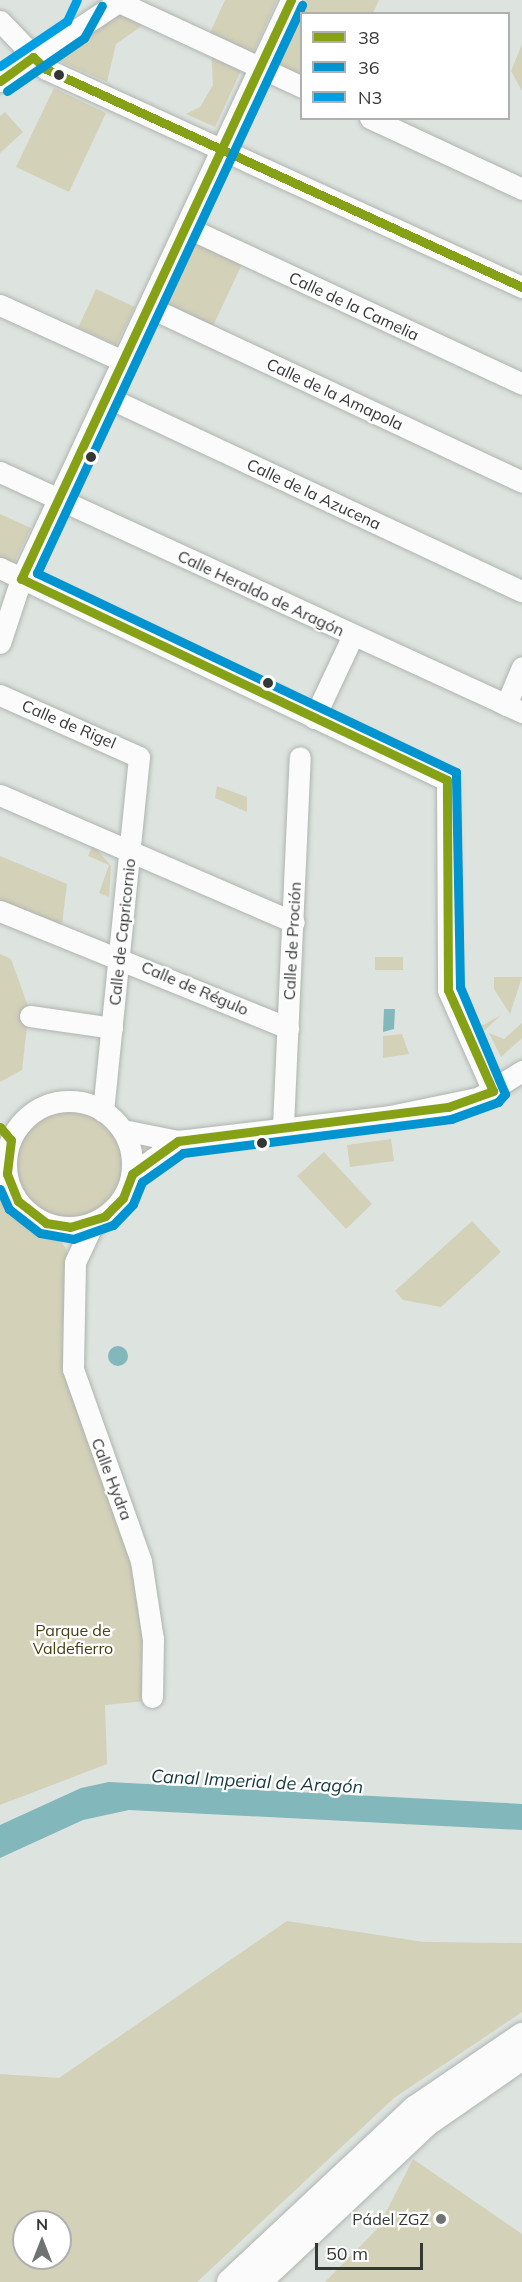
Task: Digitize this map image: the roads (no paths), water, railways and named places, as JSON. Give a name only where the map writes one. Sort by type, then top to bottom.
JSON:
[{"type":"main road","points":[[230,2282],[415,2109],[522,2036]]},
{"type":"main road","points":[[258,2282],[427,2122],[522,2057]]},
{"type":"street","points":[[76,29],[91,0]]},
{"type":"street","points":[[0,643],[21,579],[291,0]]},
{"type":"street","points":[[0,81],[120,1],[300,86]]},
{"type":"street","points":[[0,21],[46,69],[522,287]]},
{"type":"street","points":[[374,120],[522,189]]},
{"type":"street","name":"Calle de la Camelia","points":[[186,227],[522,384]]},
{"type":"street","points":[[0,304],[123,361]]},
{"type":"street","name":"Calle de la Amapola","points":[[149,307],[522,482]]},
{"type":"street","name":"Calle de la Azucena","points":[[106,397],[522,591]]},
{"type":"street","name":"Calle Heraldo de Aragón","points":[[0,472],[514,708]]},
{"type":"street","points":[[0,568],[447,780],[448,990],[493,1091]]},
{"type":"street","points":[[314,718],[352,635]]},
{"type":"street","points":[[514,708],[522,667]]},
{"type":"street","name":"Calle de Rigel","points":[[0,695],[137,754]]},
{"type":"street","name":"Calle de Capricornio","points":[[103,1111],[131,850],[137,754]]},
{"type":"street","name":"Calle de Proción","points":[[283,1126],[300,757]]},
{"type":"street","points":[[0,795],[294,922]]},
{"type":"street","name":"Calle de Régulo","points":[[0,912],[120,957],[288,1028]]},
{"type":"street","points":[[30,1016],[112,1028]]},
{"type":"street","points":[[178,1141],[132,1174],[115,1208],[94,1222],[58,1226],[35,1217],[9,1199],[3,1168],[6,1133],[34,1111],[56,1102],[81,1102],[103,1111],[123,1130],[178,1141],[448,1107],[493,1091],[519,1074]]},
{"type":"street","points":[[123,1130],[132,1174]]},
{"type":"street","name":"Calle Hydra","points":[[94,1222],[75,1262],[73,1369],[141,1561],[153,1639],[152,1697]]},
{"type":"street","name":"Calle Hydra","points":[[58,1226],[75,1262]]},
{"type":"water","points":[[384,1009],[395,1009],[394,1029],[383,1032]]},
{"type":"water","points":[[118,1346],[125,1349],[128,1356],[125,1363],[118,1366],[111,1363],[108,1356],[111,1349]]},
{"type":"water","name":"Canal Imperial de Aragón","points":[[109,1782],[522,1804],[522,1830],[129,1810],[83,1820],[0,1858],[0,1825],[81,1788]]},
{"type":"place","name":"Pádel ZGZ","points":[[441,2219]]},
{"type":"park label","name":"Parque de Valdefierro","points":[[73,1639]]}]
